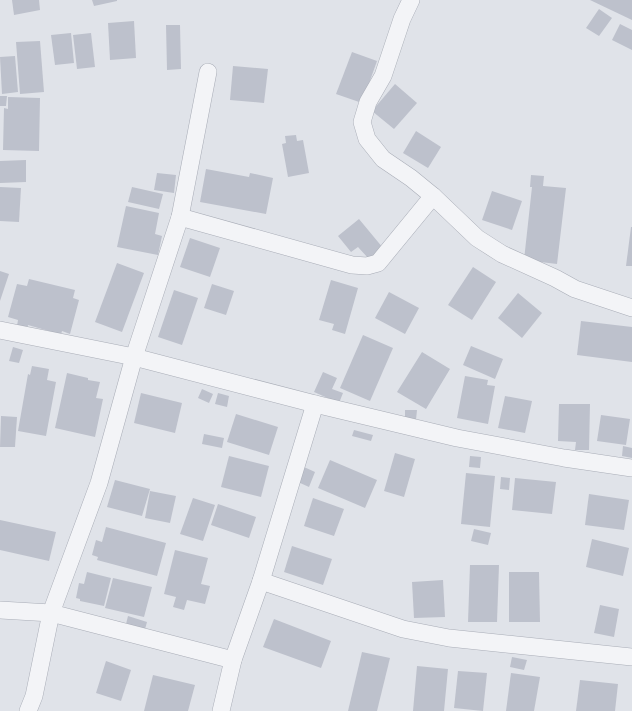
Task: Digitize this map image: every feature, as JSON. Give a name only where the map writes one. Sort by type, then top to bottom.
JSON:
[{"type":"street","points":[[411,0],[402,19],[383,76],[368,102],[362,122],[367,138],[383,159],[411,178],[433,196],[477,238],[502,254],[555,278],[575,289],[632,308]]},
{"type":"street","points":[[28,711],[34,696],[51,614],[98,483],[134,356],[180,217],[208,72]]},
{"type":"street","points":[[180,217],[352,265],[367,266],[378,263],[433,196]]},
{"type":"street","points":[[0,330],[134,356],[315,404],[457,438],[564,458],[632,468]]},
{"type":"street","points":[[221,711],[233,660],[261,581],[315,404]]},
{"type":"street","points":[[261,581],[403,630],[449,638],[632,657]]},
{"type":"street","points":[[0,610],[51,614],[233,660]]},
{"type":"building","points":[[12,0],[39,0],[40,10],[14,15]]},
{"type":"building","points":[[92,0],[117,0],[117,1],[94,6]]},
{"type":"building","points":[[590,0],[632,0],[632,20]]},
{"type":"building","points":[[599,9],[612,18],[599,36],[586,28]]},
{"type":"building","points":[[134,21],[136,58],[110,60],[108,23]]},
{"type":"building","points":[[620,24],[632,30],[632,50],[612,40]]},
{"type":"building","points":[[166,25],[180,25],[181,69],[167,70]]},
{"type":"building","points":[[71,33],[74,63],[55,65],[51,35]]},
{"type":"building","points":[[91,33],[95,67],[77,69],[73,35]]},
{"type":"building","points":[[40,41],[44,92],[20,94],[16,42]]},
{"type":"building","points":[[352,52],[377,61],[362,103],[336,94]]},
{"type":"building","points":[[15,56],[18,92],[2,94],[0,57]]},
{"type":"building","points":[[233,66],[268,69],[264,103],[230,100]]},
{"type":"building","points":[[395,84],[417,103],[394,129],[372,111]]},
{"type":"building","points":[[0,96],[7,96],[6,106],[0,106]]},
{"type":"building","points":[[8,97],[40,98],[39,151],[3,150],[4,108],[8,109]]},
{"type":"building","points":[[416,131],[441,147],[428,168],[403,153]]},
{"type":"building","points":[[296,135],[297,141],[303,140],[309,173],[288,177],[282,144],[286,143],[285,136]]},
{"type":"building","points":[[26,160],[26,182],[0,183],[0,161]]},
{"type":"building","points":[[206,169],[249,177],[250,173],[273,178],[266,214],[200,202]]},
{"type":"building","points":[[157,173],[176,175],[174,193],[154,190]]},
{"type":"building","points":[[531,175],[544,176],[543,186],[566,188],[557,264],[524,260],[532,187],[530,187]]},
{"type":"building","points":[[0,187],[21,188],[19,222],[0,221]]},
{"type":"building","points":[[132,187],[163,194],[159,209],[128,202]]},
{"type":"building","points":[[492,191],[522,201],[512,230],[482,220]]},
{"type":"building","points":[[126,206],[159,213],[155,234],[162,236],[158,255],[117,247]]},
{"type":"building","points":[[359,219],[383,248],[369,259],[358,247],[351,252],[338,236]]},
{"type":"building","points":[[631,227],[632,266],[626,266]]},
{"type":"building","points":[[190,238],[220,248],[210,277],[180,267]]},
{"type":"building","points":[[117,263],[144,273],[122,332],[95,322]]},
{"type":"building","points":[[473,267],[496,282],[472,320],[448,305]]},
{"type":"building","points":[[0,271],[9,274],[0,301]]},
{"type":"building","points":[[29,279],[75,290],[73,298],[79,300],[70,334],[62,331],[60,338],[49,335],[49,331],[28,325],[27,329],[17,326],[18,320],[8,317],[17,284],[27,286]]},
{"type":"building","points":[[331,280],[358,288],[345,334],[332,330],[334,324],[319,320]]},
{"type":"building","points":[[212,284],[234,291],[226,315],[204,308]]},
{"type":"building","points":[[174,290],[198,298],[182,345],[158,337]]},
{"type":"building","points":[[389,292],[419,308],[405,334],[375,318]]},
{"type":"building","points":[[518,293],[542,313],[522,338],[498,318]]},
{"type":"building","points":[[581,321],[632,327],[632,362],[577,355]]},
{"type":"building","points":[[363,335],[393,348],[370,401],[340,388]]},
{"type":"building","points":[[471,346],[503,359],[495,379],[463,365]]},
{"type":"building","points":[[13,347],[23,350],[19,363],[9,361]]},
{"type":"building","points":[[422,352],[450,369],[426,409],[397,392]]},
{"type":"building","points":[[32,366],[49,369],[47,380],[56,382],[46,436],[18,431],[28,374],[30,375]]},
{"type":"building","points":[[323,372],[337,378],[332,389],[343,393],[339,403],[314,392]]},
{"type":"building","points":[[67,373],[88,378],[88,380],[100,382],[96,398],[103,399],[95,437],[55,428]]},
{"type":"building","points":[[465,376],[488,380],[487,385],[495,386],[488,424],[457,418]]},
{"type":"building","points":[[202,389],[213,394],[209,403],[198,398]]},
{"type":"building","points":[[141,393],[182,403],[175,433],[134,423]]},
{"type":"building","points":[[218,393],[229,396],[227,407],[215,404]]},
{"type":"building","points":[[505,396],[532,401],[525,433],[498,428]]},
{"type":"building","points":[[559,404],[590,404],[589,450],[575,450],[576,442],[558,441]]},
{"type":"building","points":[[405,410],[417,410],[416,420],[405,420]]},
{"type":"building","points":[[236,414],[278,427],[269,455],[227,442]]},
{"type":"building","points":[[601,415],[630,419],[626,445],[597,441]]},
{"type":"building","points":[[1,416],[17,417],[15,447],[0,447]]},
{"type":"building","points":[[354,430],[373,435],[371,441],[352,436]]},
{"type":"building","points":[[204,434],[224,438],[222,448],[202,444]]},
{"type":"building","points":[[623,446],[632,448],[632,458],[622,456]]},
{"type":"building","points":[[395,453],[415,459],[404,497],[384,491]]},
{"type":"building","points":[[229,456],[269,466],[261,497],[221,487]]},
{"type":"building","points":[[470,456],[481,457],[480,468],[469,467]]},
{"type":"building","points":[[330,460],[377,480],[365,508],[318,488]]},
{"type":"building","points":[[304,467],[315,472],[309,487],[298,482]]},
{"type":"building","points":[[466,473],[495,476],[490,527],[461,524]]},
{"type":"building","points":[[501,477],[510,478],[509,490],[500,489]]},
{"type":"building","points":[[515,478],[556,482],[552,514],[512,510]]},
{"type":"building","points":[[115,480],[150,489],[142,516],[107,507]]},
{"type":"building","points":[[150,491],[176,496],[170,523],[145,518]]},
{"type":"building","points":[[589,494],[629,500],[624,530],[585,525]]},
{"type":"building","points":[[193,498],[215,505],[203,541],[180,534]]},
{"type":"building","points":[[313,498],[344,509],[334,536],[304,526]]},
{"type":"building","points":[[218,504],[256,517],[249,538],[211,525]]},
{"type":"building","points":[[0,520],[56,532],[49,561],[0,550]]},
{"type":"building","points":[[106,527],[166,543],[157,576],[97,560],[98,557],[92,555],[96,540],[102,542]]},
{"type":"building","points":[[474,529],[491,533],[488,545],[471,541]]},
{"type":"building","points":[[592,539],[629,548],[623,576],[586,567]]},
{"type":"building","points":[[292,546],[332,559],[323,585],[284,572]]},
{"type":"building","points":[[175,550],[208,558],[201,584],[210,586],[205,604],[187,600],[184,610],[173,607],[176,597],[164,594]]},
{"type":"building","points":[[470,565],[499,565],[497,622],[468,622]]},
{"type":"building","points":[[87,572],[111,578],[104,606],[80,601],[80,599],[76,598],[79,583],[84,584]]},
{"type":"building","points":[[509,572],[539,572],[540,622],[509,622]]},
{"type":"building","points":[[113,578],[152,587],[144,617],[105,608]]},
{"type":"building","points":[[443,580],[445,617],[414,618],[412,582]]},
{"type":"building","points":[[600,605],[619,609],[614,637],[594,633]]},
{"type":"building","points":[[128,616],[147,622],[144,633],[125,628]]},
{"type":"building","points":[[274,619],[331,641],[321,668],[263,647]]},
{"type":"building","points":[[362,652],[390,658],[377,711],[348,711]]},
{"type":"building","points":[[512,657],[527,660],[524,670],[510,667]]},
{"type":"building","points":[[106,661],[131,670],[121,701],[96,693]]},
{"type":"building","points":[[417,666],[448,669],[444,711],[413,711]]},
{"type":"building","points":[[458,671],[487,673],[483,711],[454,708]]},
{"type":"building","points":[[511,673],[540,677],[534,711],[506,711]]},
{"type":"building","points":[[153,675],[195,685],[188,711],[144,711]]},
{"type":"building","points":[[580,680],[618,684],[615,711],[576,711]]}]
